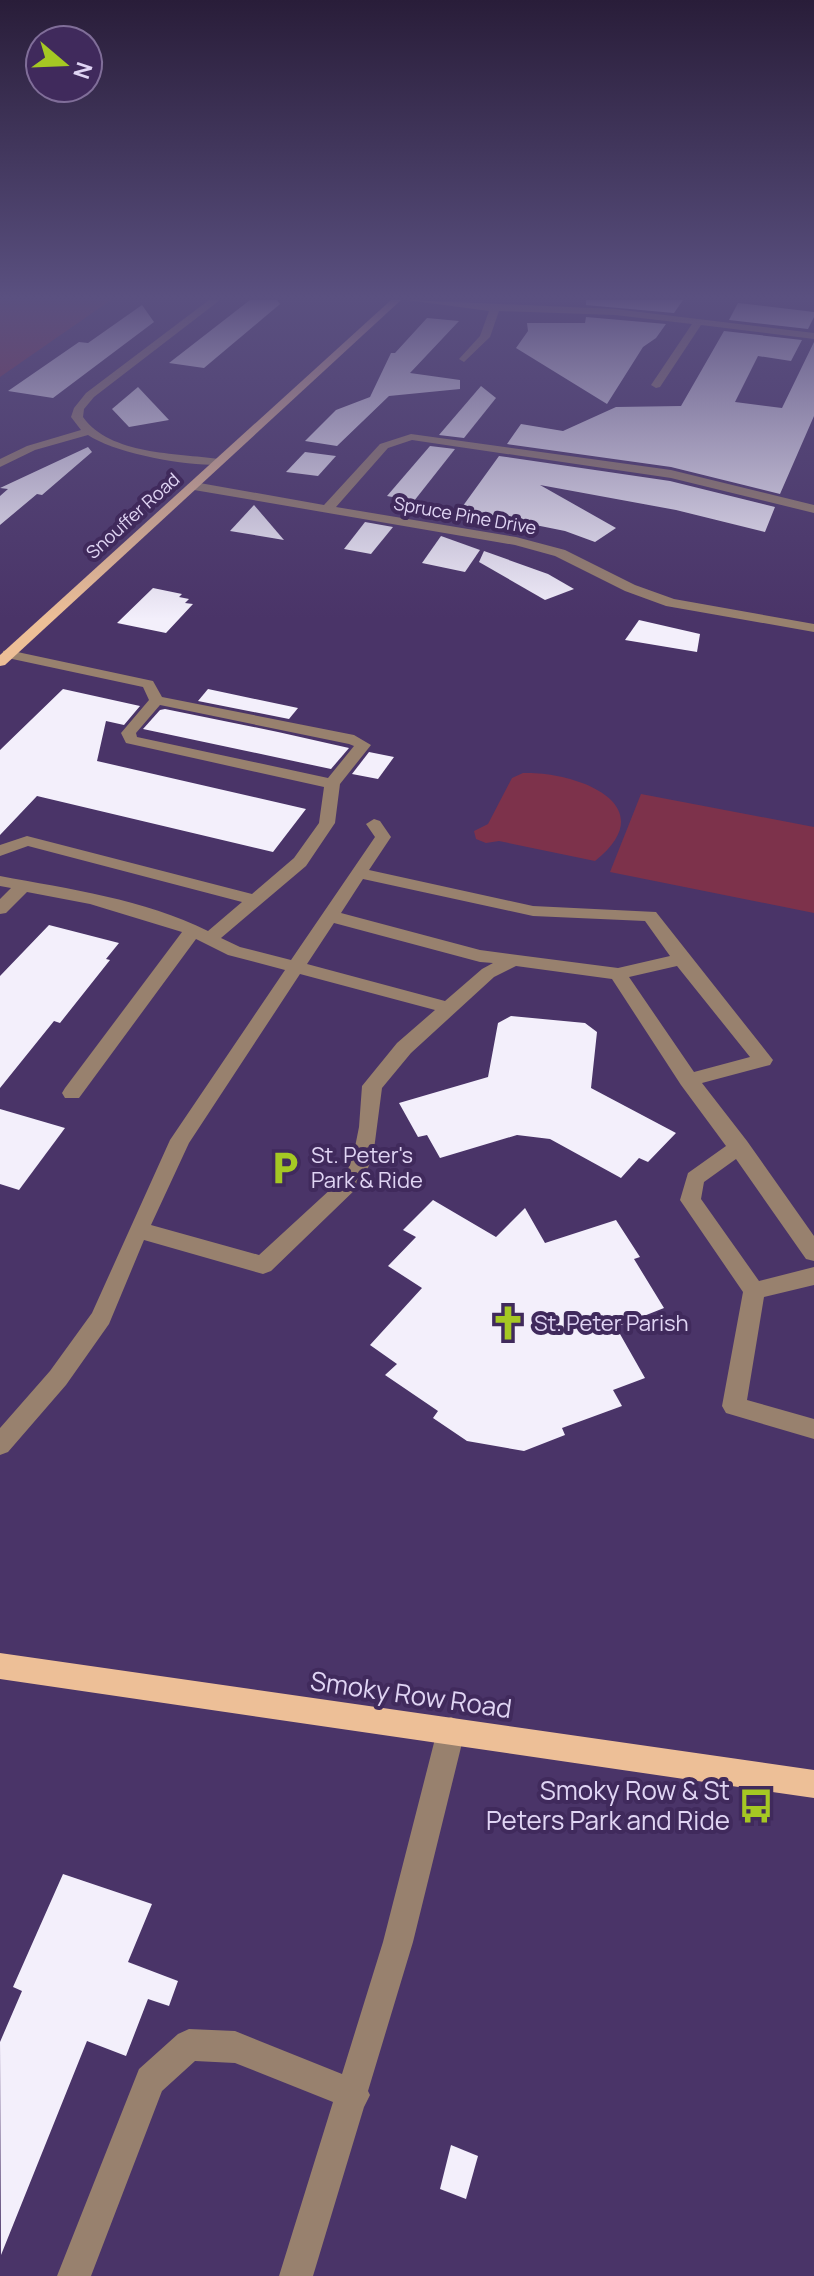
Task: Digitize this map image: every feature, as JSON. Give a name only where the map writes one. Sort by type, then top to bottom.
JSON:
[{"type":"main road","name":"Snouffer Road","points":[[4,658],[280,406]]},
{"type":"main road","name":"Smoky Row Road","points":[[0,1666],[814,1784]]},
{"type":"street","points":[[82,406],[77,417],[87,432],[121,446],[219,462]]},
{"type":"street","points":[[0,464],[31,448],[87,432]]},
{"type":"street","points":[[327,509],[384,446],[411,437],[671,474],[811,505]]},
{"type":"street","name":"Spruce Pine Drive","points":[[194,486],[516,541],[560,553],[661,600],[814,628]]},
{"type":"street","points":[[4,658],[148,684],[157,700],[354,740],[363,745],[332,784],[327,823],[300,862],[255,900],[201,934],[72,1093]]},
{"type":"street","points":[[157,700],[128,733],[131,740],[332,784]]},
{"type":"street","points":[[0,1445],[58,1378],[101,1318],[180,1140],[383,837],[374,824]]},
{"type":"street","points":[[0,851],[27,841],[255,900]]},
{"type":"street","points":[[358,873],[533,911],[650,916],[763,1060],[688,1080]]},
{"type":"street","points":[[0,881],[92,899],[201,934],[234,951],[449,1008]]},
{"type":"street","points":[[0,909],[24,885]]},
{"type":"street","points":[[330,916],[512,961],[618,974],[681,959]]},
{"type":"street","points":[[138,1230],[263,1265],[353,1180],[363,1157],[372,1086],[404,1048],[488,973],[512,961]]},
{"type":"street","points":[[618,974],[665,1050],[740,1146],[814,1253]]},
{"type":"street","points":[[740,1146],[695,1178],[690,1200],[754,1291],[734,1406],[814,1429]]},
{"type":"street","points":[[754,1291],[814,1276]]},
{"type":"street","points":[[296,2276],[354,2095],[398,1942],[451,1731]]},
{"type":"street","points":[[74,2276],[150,2080],[189,2045],[235,2047],[354,2095]]},
{"type":"shaded area","points":[[523,773],[566,778],[587,785],[605,795],[617,808],[621,823],[614,841],[595,861],[476,839],[474,831],[488,824],[512,778]]},
{"type":"shaded area","points":[[641,794],[814,827],[814,913],[610,872]]},
{"type":"building","points":[[115,406],[156,406],[169,420],[129,427],[112,409]]},
{"type":"building","points":[[346,406],[378,406],[337,446],[305,441],[336,410]]},
{"type":"building","points":[[464,406],[489,406],[464,438],[439,435]]},
{"type":"building","points":[[814,406],[814,416],[780,494],[671,467],[507,444],[521,424],[563,431],[616,407]]},
{"type":"building","points":[[430,446],[455,449],[414,501],[387,496]]},
{"type":"building","points":[[88,447],[92,452],[42,495],[37,494],[0,525],[0,496],[8,489],[0,488]]},
{"type":"building","points":[[305,452],[336,456],[318,476],[286,472]]},
{"type":"building","points":[[499,456],[670,481],[775,507],[765,532],[676,510],[540,485],[616,528],[595,542],[565,531],[460,510]]},
{"type":"building","points":[[254,505],[284,540],[230,531]]},
{"type":"building","points":[[365,522],[393,527],[371,554],[344,549]]},
{"type":"building","points":[[441,536],[480,550],[465,572],[422,563]]},
{"type":"building","points":[[484,551],[548,574],[574,589],[545,600],[479,562]]},
{"type":"building","points":[[153,588],[182,594],[179,597],[189,599],[185,603],[193,604],[166,633],[117,623]]},
{"type":"building","points":[[639,620],[700,634],[697,652],[625,640]]},
{"type":"building","points":[[63,689],[140,706],[124,725],[106,721],[97,761],[306,809],[273,852],[37,796],[0,835],[0,750]]},
{"type":"building","points":[[208,689],[298,708],[289,719],[198,701]]},
{"type":"building","points":[[160,710],[349,748],[331,769],[143,729]]},
{"type":"building","points":[[369,752],[394,757],[378,779],[352,774]]},
{"type":"building","points":[[49,925],[119,943],[106,959],[110,960],[60,1023],[54,1021],[0,1088],[0,976]]},
{"type":"building","points":[[511,1016],[585,1023],[597,1032],[591,1088],[676,1133],[648,1162],[639,1158],[621,1178],[550,1139],[517,1135],[440,1158],[427,1135],[418,1137],[399,1103],[488,1077],[498,1023]]},
{"type":"building","points":[[0,1109],[65,1128],[19,1190],[0,1184]]},
{"type":"building","name":"St. Peter Parish","points":[[433,1200],[496,1237],[525,1208],[545,1243],[616,1220],[640,1257],[634,1259],[664,1308],[616,1327],[645,1378],[613,1390],[622,1406],[562,1428],[565,1435],[524,1451],[467,1441],[433,1418],[438,1411],[385,1375],[397,1364],[370,1345],[422,1288],[388,1266],[416,1237],[403,1230]]},
{"type":"building","points":[[63,1874],[152,1904],[128,1962],[178,1981],[169,2006],[148,1999],[126,2056],[87,2041],[1,2255],[0,2042],[22,1991],[13,1987]]},
{"type":"building","points":[[451,2145],[478,2156],[466,2199],[440,2189]]},
{"type":"place","name":"St. Peter's Park & Ride","points":[[285,1168]]},
{"type":"place","name":"St. Peter Parish","points":[[508,1323]]},
{"type":"place","name":"Smoky Row & St Peters Park and Ride","points":[[756,1806]]}]
